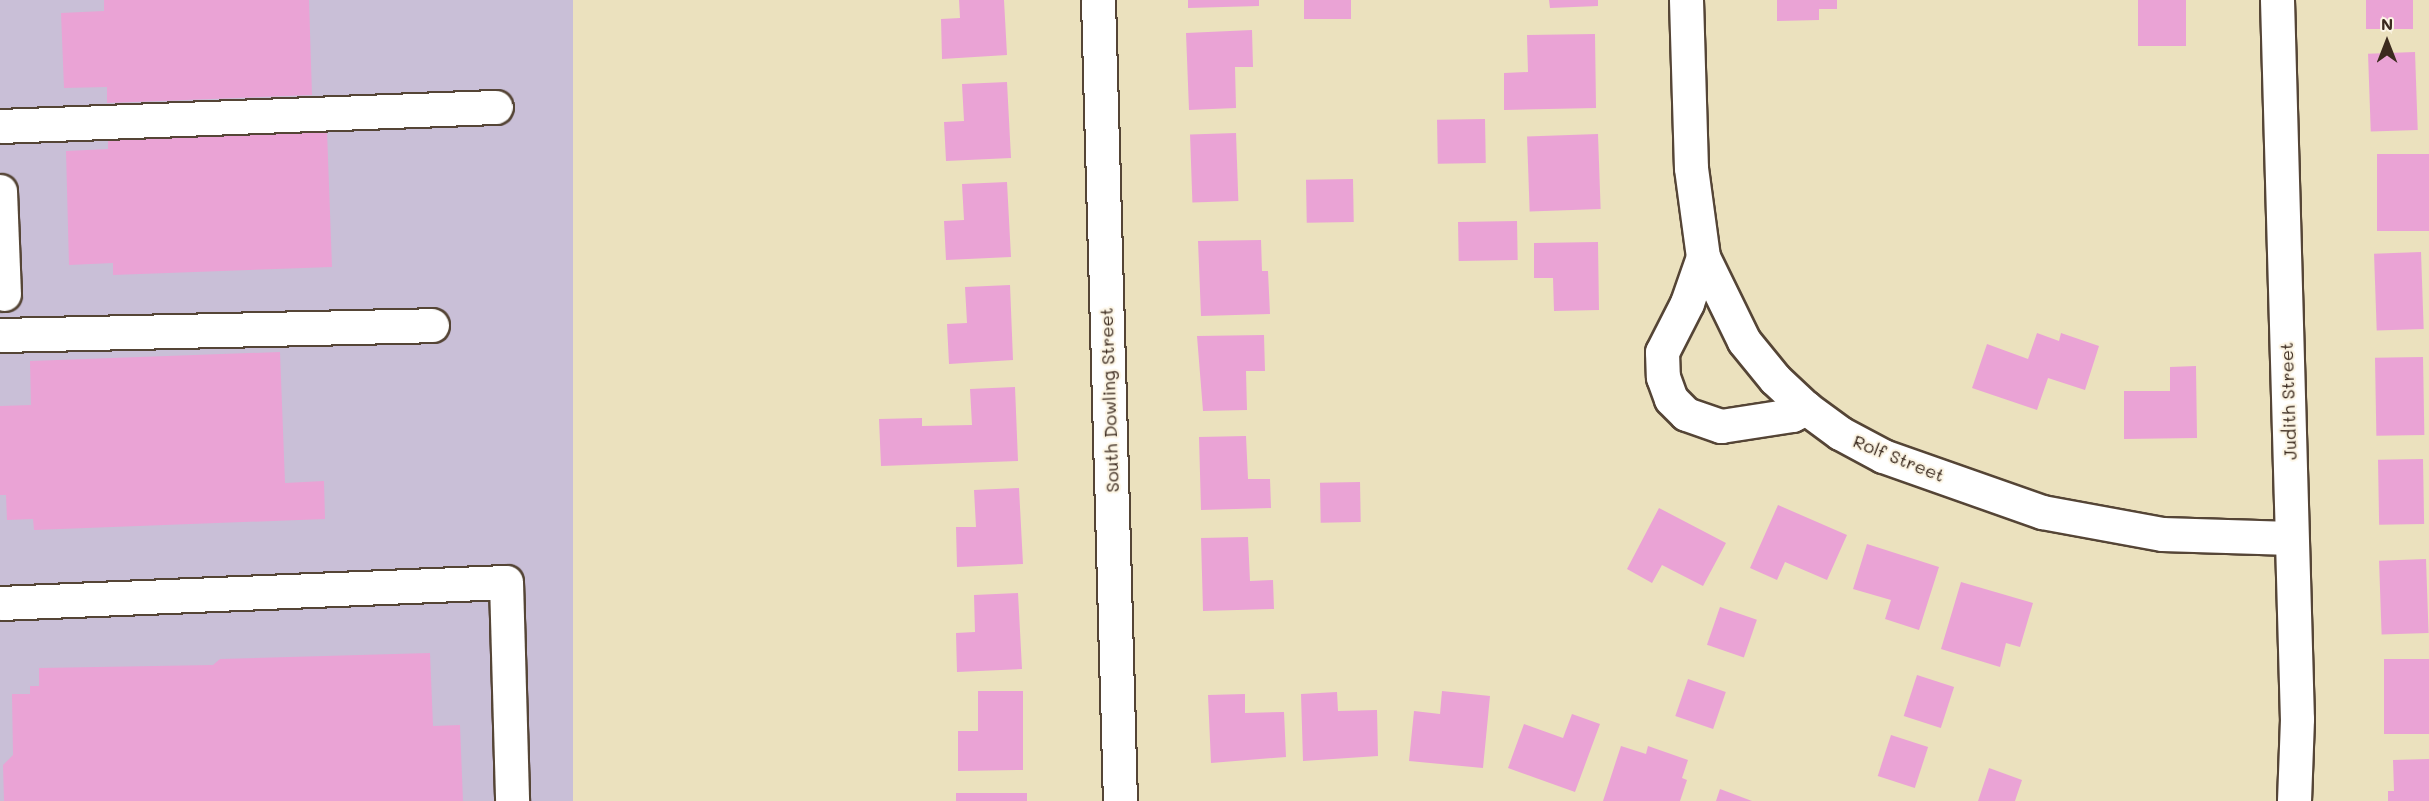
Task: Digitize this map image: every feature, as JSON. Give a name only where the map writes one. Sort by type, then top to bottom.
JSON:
[{"type":"street","name":"South Dowling Street","points":[[1098,0],[1120,801]]},
{"type":"street","name":"Rolf Street","points":[[1686,0],[1691,168],[1704,257],[1744,341],[1775,379],[1806,408],[1840,434],[1883,456],[2042,512],[2162,534],[2292,538]]},
{"type":"street","name":"Judith Street","points":[[2277,0],[2296,719],[2294,801]]},
{"type":"street","points":[[0,126],[496,107]]},
{"type":"street","points":[[0,191],[4,294]]},
{"type":"street","points":[[1704,257],[1687,303],[1662,352],[1663,377],[1671,399],[1686,414],[1721,426],[1792,415],[1806,408]]},
{"type":"street","points":[[0,335],[432,326]]},
{"type":"street","points":[[0,603],[506,582],[512,801]]},
{"type":"shaded area","points":[[0,0],[573,0],[573,801],[0,801]]},
{"type":"building","points":[[104,0],[309,0],[312,95],[107,103],[107,87],[64,88],[61,13],[104,11]]},
{"type":"building","points":[[959,0],[1004,0],[1007,55],[942,59],[941,19],[960,18]]},
{"type":"building","points":[[1188,0],[1259,0],[1259,6],[1188,8]]},
{"type":"building","points":[[1304,0],[1351,0],[1351,19],[1304,19]]},
{"type":"building","points":[[1549,0],[1598,0],[1598,6],[1550,8]]},
{"type":"building","points":[[1777,0],[1837,0],[1837,9],[1819,9],[1819,20],[1777,21]]},
{"type":"building","points":[[2138,0],[2186,0],[2186,46],[2138,46]]},
{"type":"building","points":[[2366,0],[2413,0],[2413,29],[2366,29]]},
{"type":"building","points":[[1252,30],[1253,67],[1235,67],[1236,108],[1189,110],[1186,33]]},
{"type":"building","points":[[1595,34],[1596,108],[1504,110],[1504,73],[1528,72],[1527,35]]},
{"type":"building","points":[[2415,52],[2418,130],[2371,132],[2368,54]]},
{"type":"building","points":[[1007,82],[1011,158],[946,161],[944,122],[964,121],[962,84]]},
{"type":"building","points":[[1485,119],[1486,163],[1438,164],[1437,120]]},
{"type":"building","points":[[327,131],[332,267],[113,275],[113,263],[69,265],[66,151],[108,149],[108,138]]},
{"type":"building","points":[[1236,133],[1238,201],[1192,203],[1190,135]]},
{"type":"building","points":[[1598,134],[1601,209],[1530,211],[1527,136]]},
{"type":"building","points":[[2377,154],[2429,154],[2429,231],[2377,231]]},
{"type":"building","points":[[1353,179],[1354,222],[1307,223],[1306,180]]},
{"type":"building","points":[[1007,182],[1011,257],[946,260],[944,221],[964,220],[962,184]]},
{"type":"building","points":[[1517,221],[1518,260],[1459,261],[1458,222]]},
{"type":"building","points":[[1261,240],[1262,271],[1268,271],[1270,314],[1201,316],[1198,241]]},
{"type":"building","points":[[1598,242],[1599,310],[1554,311],[1553,278],[1534,278],[1534,243]]},
{"type":"building","points":[[2421,252],[2424,329],[2377,331],[2374,254]]},
{"type":"building","points":[[1010,285],[1013,360],[949,364],[947,324],[967,323],[965,287]]},
{"type":"building","points":[[2037,333],[2059,341],[2061,333],[2099,346],[2085,390],[2048,378],[2037,410],[1972,388],[1987,344],[2028,359]]},
{"type":"building","points":[[1264,335],[1265,371],[1246,371],[1247,410],[1203,411],[1197,336]]},
{"type":"building","points":[[280,352],[285,483],[324,481],[325,519],[34,530],[33,519],[7,520],[6,495],[0,495],[0,406],[31,405],[30,361]]},
{"type":"building","points":[[2423,357],[2424,435],[2376,436],[2375,358]]},
{"type":"building","points":[[2196,366],[2197,438],[2124,439],[2124,391],[2170,391],[2170,367]]},
{"type":"building","points":[[1015,387],[1018,461],[881,466],[879,419],[922,418],[922,426],[972,425],[970,389]]},
{"type":"building","points":[[1246,436],[1248,479],[1270,479],[1271,508],[1201,510],[1199,437]]},
{"type":"building","points":[[2423,459],[2424,524],[2379,525],[2378,460]]},
{"type":"building","points":[[1360,482],[1361,522],[1321,523],[1320,483]]},
{"type":"building","points":[[1019,488],[1023,564],[957,567],[956,527],[976,527],[974,490]]},
{"type":"building","points":[[1778,505],[1847,535],[1827,580],[1785,562],[1777,580],[1750,568]]},
{"type":"building","points":[[1659,508],[1726,543],[1703,586],[1662,565],[1652,583],[1627,569]]},
{"type":"building","points":[[1248,537],[1250,581],[1273,580],[1274,609],[1203,611],[1201,538]]},
{"type":"building","points":[[1867,544],[1939,567],[1919,630],[1885,619],[1891,600],[1853,589]]},
{"type":"building","points":[[2426,559],[2429,633],[2382,635],[2379,561]]},
{"type":"building","points":[[1961,582],[2033,603],[2020,647],[2006,643],[2000,667],[1941,649]]},
{"type":"building","points":[[1018,593],[1022,669],[957,672],[956,633],[975,632],[974,595]]},
{"type":"building","points":[[1720,607],[1757,620],[1744,658],[1707,645]]},
{"type":"building","points":[[430,653],[433,726],[460,725],[463,801],[4,801],[3,765],[13,755],[12,694],[30,694],[30,686],[39,686],[39,668],[213,665],[220,659]]},
{"type":"building","points":[[2384,659],[2429,659],[2429,734],[2384,734]]},
{"type":"building","points":[[1917,675],[1954,687],[1941,728],[1904,716]]},
{"type":"building","points":[[1688,679],[1726,692],[1713,729],[1675,716]]},
{"type":"building","points":[[978,691],[1023,691],[1023,770],[958,771],[958,731],[978,731]]},
{"type":"building","points":[[1442,691],[1490,696],[1483,768],[1409,761],[1414,711],[1440,714]]},
{"type":"building","points":[[1337,692],[1338,711],[1377,710],[1378,756],[1303,761],[1301,694]]},
{"type":"building","points":[[1245,694],[1245,713],[1284,712],[1286,757],[1211,763],[1208,695]]},
{"type":"building","points":[[1572,714],[1600,724],[1575,792],[1508,768],[1524,724],[1563,738]]},
{"type":"building","points":[[1891,735],[1928,747],[1915,788],[1878,776]]},
{"type":"building","points":[[1621,746],[1646,754],[1648,746],[1688,760],[1682,778],[1687,780],[1680,801],[1603,801]]},
{"type":"building","points":[[2429,759],[2429,801],[2388,801],[2388,791],[2394,791],[2393,760]]},
{"type":"building","points":[[1989,768],[2022,780],[2015,801],[1978,801]]},
{"type":"building","points":[[1720,789],[1752,801],[1716,801]]},
{"type":"building","points":[[956,793],[1027,793],[1027,801],[956,801]]}]
